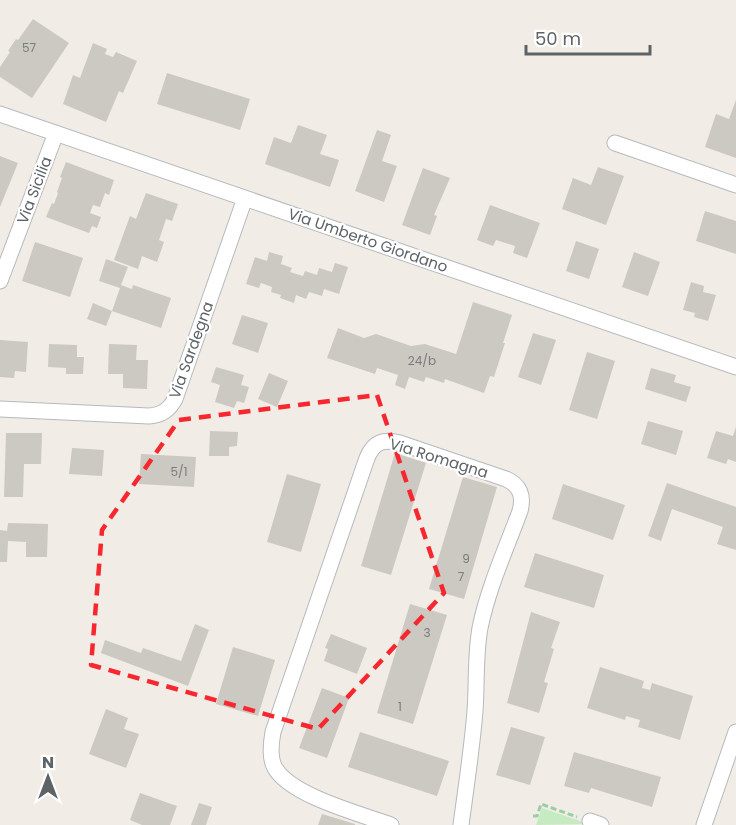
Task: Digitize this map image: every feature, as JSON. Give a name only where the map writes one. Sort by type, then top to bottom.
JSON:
[{"type":"street","name":"Via Umberto Giordano","points":[[0,114],[736,367]]},
{"type":"street","name":"Via Sicilia","points":[[0,281],[56,133]]},
{"type":"street","points":[[615,143],[736,185]]},
{"type":"street","name":"Via Sardegna","points":[[0,408],[148,416],[157,416],[167,410],[175,399],[244,198]]},
{"type":"street","name":"Via Romagna","points":[[391,825],[324,801],[295,786],[275,768],[272,753],[273,732],[367,458],[375,445],[385,441],[400,443],[506,479],[518,487],[522,497],[520,511],[490,593],[481,627],[476,664],[471,756],[460,825]]},
{"type":"street","points":[[704,825],[736,732]]},
{"type":"path","points":[[533,816],[537,816],[541,804],[596,823]]},
{"type":"highlighted area","points":[[377,395],[444,593],[318,729],[91,665],[102,530],[179,420]]},
{"type":"green space","points":[[542,808],[589,824],[536,825]]},
{"type":"building","points":[[33,19],[69,43],[32,98],[0,77],[0,67],[16,39],[18,40]]},
{"type":"building","points":[[93,43],[107,49],[105,54],[113,57],[116,52],[137,61],[123,93],[119,91],[106,122],[63,104],[73,75],[80,78]]},
{"type":"building","points":[[167,73],[250,99],[240,130],[157,104]]},
{"type":"building","points":[[736,100],[736,158],[705,147],[716,114],[729,119]]},
{"type":"building","points":[[298,125],[327,135],[320,154],[339,160],[330,187],[265,164],[274,137],[291,143]]},
{"type":"building","points":[[377,130],[391,135],[382,161],[397,166],[384,202],[355,191]]},
{"type":"building","points":[[0,156],[18,163],[0,207]]},
{"type":"building","points":[[66,162],[114,180],[109,195],[105,193],[100,207],[93,205],[90,213],[101,217],[97,228],[92,226],[89,233],[46,217],[58,193],[62,178],[60,177]]},
{"type":"building","points":[[598,167],[624,176],[606,225],[562,209],[573,178],[591,185]]},
{"type":"building","points":[[423,168],[450,178],[434,215],[437,216],[430,235],[402,225]]},
{"type":"building","points":[[146,193],[178,204],[172,221],[166,219],[159,240],[164,242],[157,262],[142,256],[138,269],[114,260],[130,216],[136,219]]},
{"type":"building","points":[[490,205],[540,223],[527,258],[513,253],[515,246],[496,240],[493,246],[477,240]]},
{"type":"building","points":[[705,211],[736,221],[736,254],[696,241]]},
{"type":"building","points":[[576,241],[599,249],[589,279],[566,271]]},
{"type":"building","points":[[35,242],[83,258],[70,297],[22,281]]},
{"type":"building","points":[[269,252],[283,256],[281,264],[292,268],[290,272],[303,276],[305,271],[317,275],[319,268],[332,272],[335,263],[348,267],[339,294],[324,289],[322,296],[309,292],[306,299],[296,295],[294,303],[271,292],[272,287],[261,283],[259,288],[246,284],[255,257],[267,261]]},
{"type":"building","points":[[634,252],[660,262],[648,296],[622,287]]},
{"type":"building","points":[[106,259],[128,267],[121,285],[132,289],[133,285],[171,298],[161,328],[112,311],[120,288],[99,281]]},
{"type":"building","points":[[691,282],[704,286],[703,292],[716,295],[708,321],[694,317],[695,313],[683,310]]},
{"type":"building","points":[[473,302],[512,315],[494,377],[490,376],[484,393],[445,379],[444,383],[426,377],[424,382],[409,377],[405,389],[395,385],[398,375],[377,368],[375,374],[327,358],[338,328],[364,338],[376,334],[411,346],[425,344],[456,354]]},
{"type":"building","points":[[93,303],[112,311],[106,326],[87,319]]},
{"type":"building","points":[[242,315],[268,323],[258,353],[232,344]]},
{"type":"building","points":[[533,333],[556,340],[541,385],[518,377]]},
{"type":"building","points":[[0,340],[28,342],[26,372],[15,371],[14,378],[0,377]]},
{"type":"building","points":[[49,344],[77,345],[77,357],[84,357],[83,374],[66,374],[66,368],[48,367]]},
{"type":"building","points":[[109,344],[137,345],[136,360],[148,360],[147,389],[123,388],[123,374],[108,374]]},
{"type":"building","points":[[587,352],[615,361],[597,419],[569,410]]},
{"type":"building","points":[[216,367],[244,375],[241,385],[249,387],[244,403],[237,401],[234,408],[215,402],[220,385],[211,382]]},
{"type":"building","points":[[651,368],[676,375],[674,382],[691,387],[686,402],[645,389]]},
{"type":"building","points":[[269,373],[288,381],[277,407],[258,399]]},
{"type":"building","points":[[648,421],[683,431],[676,455],[641,444]]},
{"type":"building","points":[[736,427],[736,462],[728,459],[726,464],[707,458],[716,431],[733,436]]},
{"type":"building","points":[[210,431],[238,432],[237,446],[229,447],[229,456],[209,456]]},
{"type":"building","points":[[6,433],[42,433],[41,464],[24,464],[23,497],[4,497]]},
{"type":"building","points":[[72,448],[104,450],[102,476],[69,474]]},
{"type":"building","points":[[395,453],[426,463],[391,575],[361,566]]},
{"type":"building","points":[[141,454],[196,457],[194,487],[139,484]]},
{"type":"building","points":[[287,474],[321,484],[301,552],[267,542]]},
{"type":"building","points":[[463,477],[497,487],[464,599],[429,589]]},
{"type":"building","points":[[667,483],[736,507],[736,550],[717,544],[723,527],[672,509],[661,541],[648,536]]},
{"type":"building","points":[[563,484],[625,505],[613,540],[552,519]]},
{"type":"building","points":[[8,523],[48,524],[47,557],[26,557],[26,542],[8,541],[7,562],[0,562],[0,530],[7,531]]},
{"type":"building","points":[[535,553],[604,575],[594,608],[524,587]]},
{"type":"building","points":[[410,604],[447,615],[413,724],[377,713]]},
{"type":"building","points":[[531,612],[560,622],[551,648],[554,649],[544,682],[548,683],[539,713],[507,703]]},
{"type":"building","points":[[195,624],[209,630],[188,686],[101,653],[105,640],[141,653],[143,648],[181,661]]},
{"type":"building","points":[[331,634],[367,648],[357,674],[324,661],[328,649],[325,648]]},
{"type":"building","points":[[233,647],[275,660],[258,716],[216,704]]},
{"type":"building","points":[[600,667],[644,681],[642,688],[650,690],[652,683],[693,696],[680,740],[638,727],[640,720],[626,716],[625,720],[587,708]]},
{"type":"building","points":[[322,688],[349,698],[327,758],[299,748]]},
{"type":"building","points":[[106,709],[128,718],[124,729],[139,734],[126,768],[89,754]]},
{"type":"building","points":[[511,727],[545,737],[530,785],[496,775]]},
{"type":"building","points":[[360,732],[449,761],[437,796],[348,767]]},
{"type":"building","points":[[574,752],[661,777],[652,807],[591,788],[589,793],[564,786]]},
{"type":"building","points":[[140,793],[177,806],[170,825],[142,825],[130,820]]},
{"type":"building","points":[[199,803],[212,807],[206,825],[191,825]]},
{"type":"building","points":[[322,814],[355,824],[355,825],[318,825]]}]
